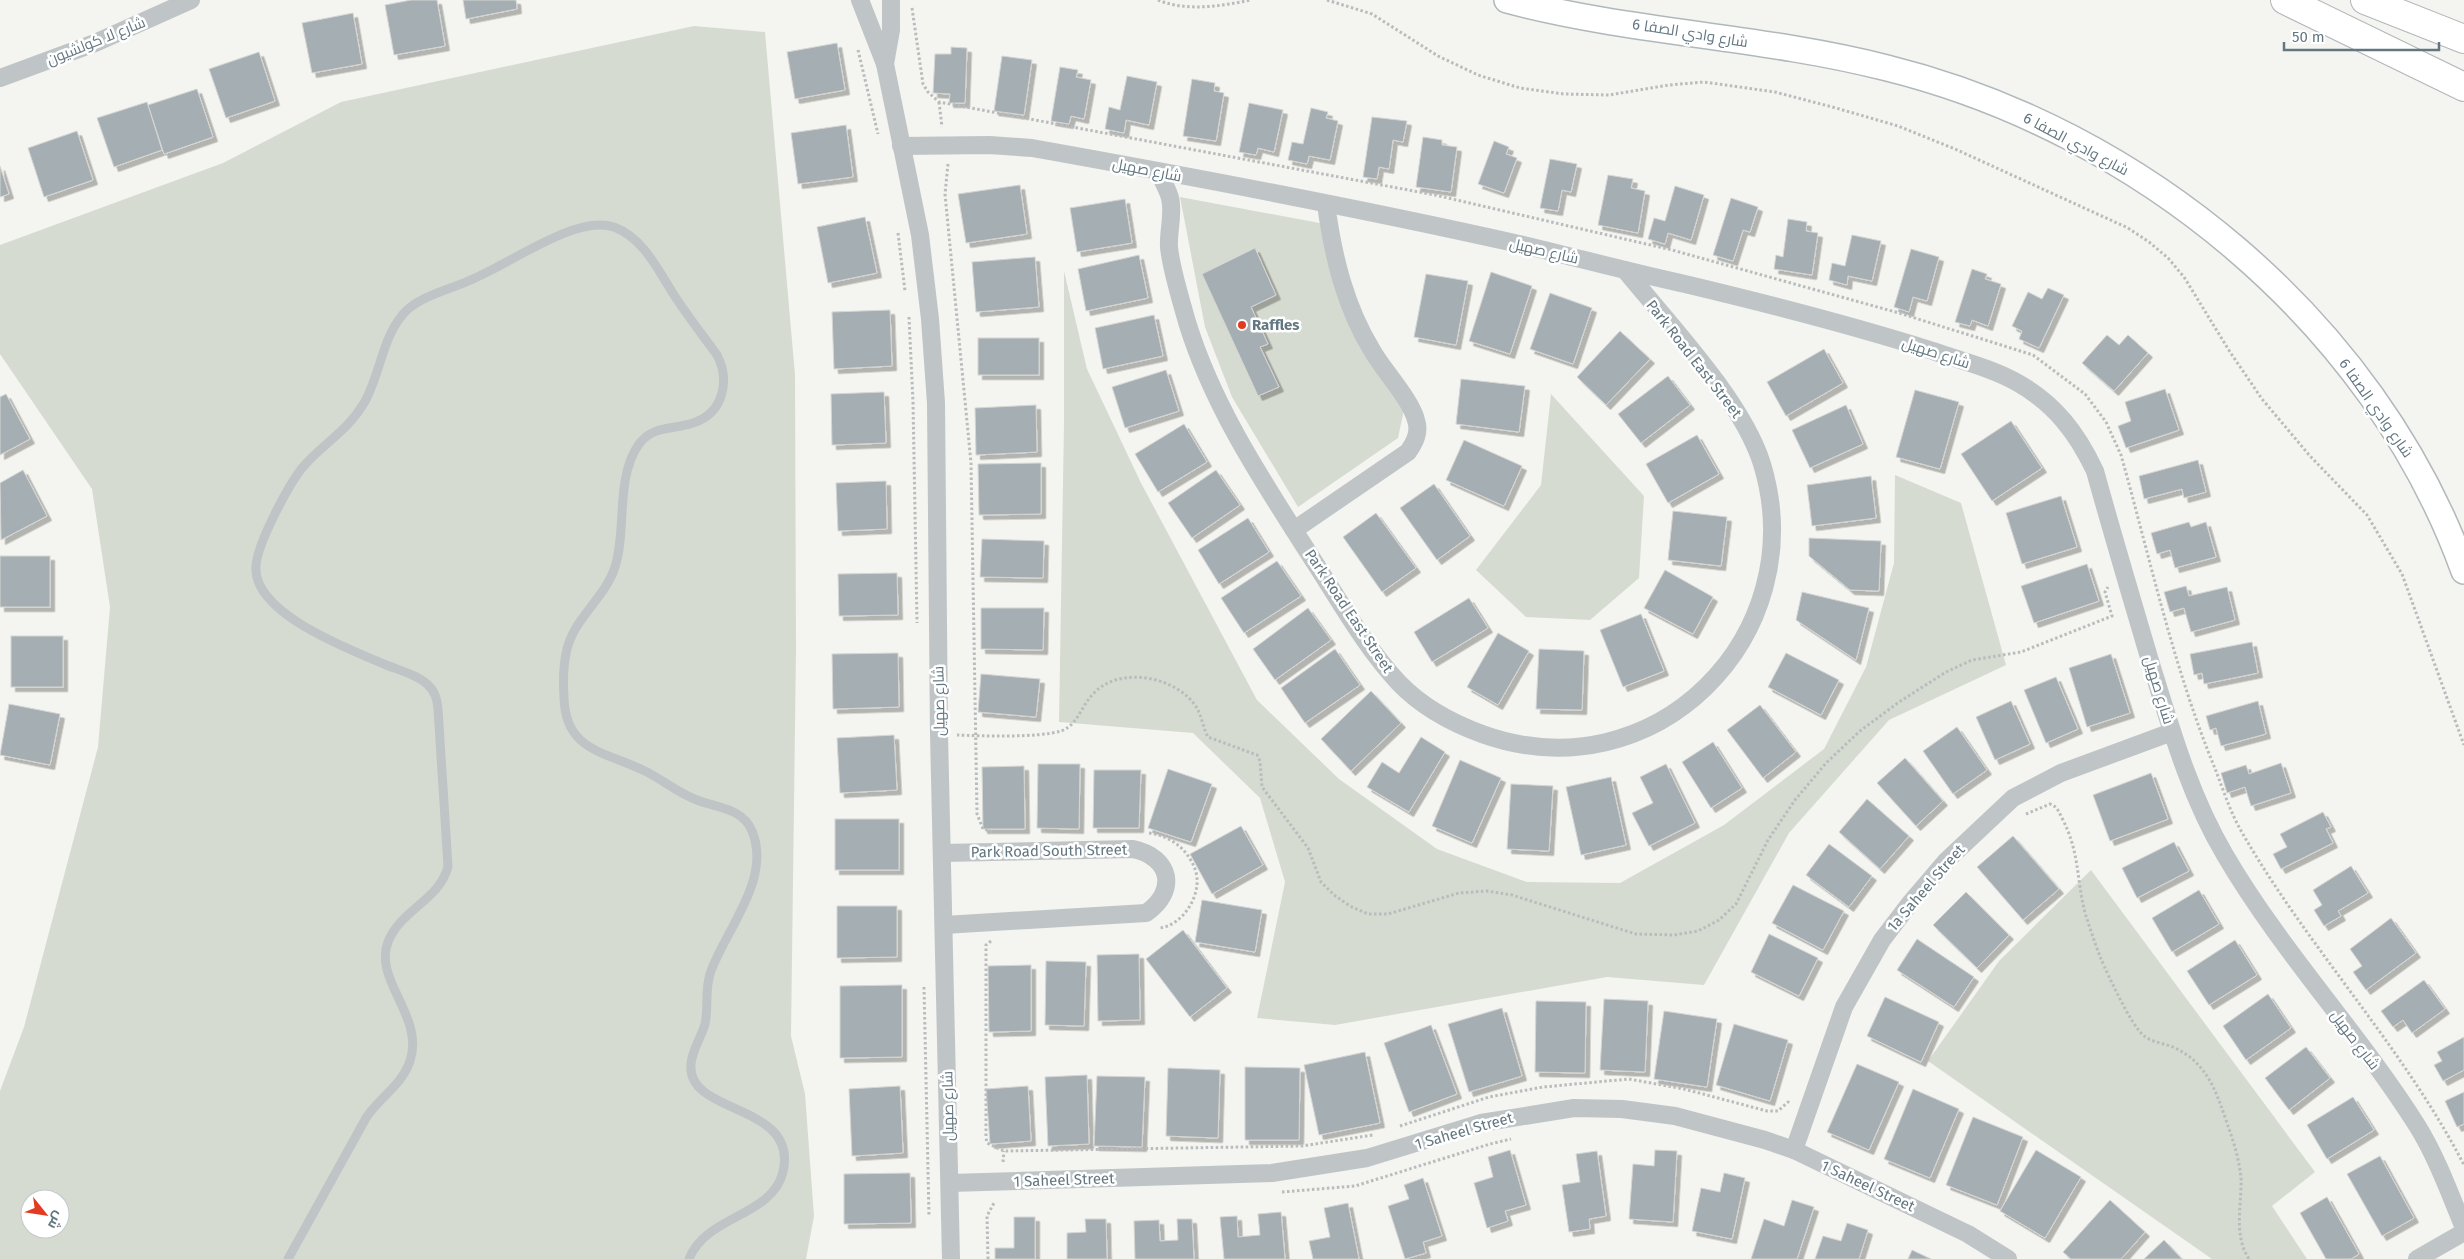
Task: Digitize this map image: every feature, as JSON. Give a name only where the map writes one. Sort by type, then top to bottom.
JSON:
[{"type":"main road","points":[[2285,0],[2464,87]]},
{"type":"main road","points":[[2365,0],[2464,38]]},
{"type":"street","name":"شارع لا كولشيون","points":[[0,78],[95,43],[191,0]]},
{"type":"street","points":[[860,0],[864,39],[886,64]]},
{"type":"street","points":[[886,64],[891,30],[891,0]]},
{"type":"street","name":"شارع وادي الصفا 6","points":[[1507,0],[1596,18],[1744,41],[1887,68],[1956,89],[2021,114],[2082,144],[2142,179],[2198,219],[2248,260],[2295,305],[2332,347],[2378,405],[2412,460],[2445,522],[2464,571]]},
{"type":"street","points":[[864,39],[891,30]]},
{"type":"street","name":"شارع صهيل","points":[[886,64],[920,235],[930,319],[936,403],[939,734],[951,1259]]},
{"type":"street","name":"شارع صهيل","points":[[901,146],[989,145],[1032,148],[1326,204],[1521,245],[1768,304],[1842,324],[1988,370],[2015,381],[2042,398],[2064,418],[2082,443],[2095,471],[2172,732],[2194,794],[2223,853],[2258,909],[2409,1113],[2446,1185],[2464,1228]]},
{"type":"street","name":"Park Road East Street","points":[[1159,172],[1170,199],[1169,248],[1188,323],[1218,404],[1253,467],[1375,654],[1401,685],[1430,709],[1464,727],[1497,739],[1539,747],[1582,746],[1624,737],[1663,720],[1698,696],[1727,664],[1750,628],[1762,596],[1772,546],[1771,503],[1761,461],[1745,426],[1722,391],[1624,270]]},
{"type":"street","points":[[1294,530],[1408,452],[1415,442],[1418,431],[1413,414],[1373,352],[1346,296],[1336,266],[1326,204]]},
{"type":"street","name":"1a Saheel Street","points":[[1794,1150],[1844,1007],[1882,940],[1911,902],[1946,862],[2013,798],[2061,773],[2172,732]]},
{"type":"street","name":"Park Road South Street","points":[[942,853],[1133,849],[1146,852],[1157,859],[1164,869],[1166,882],[1160,900],[1146,913],[944,925]]},
{"type":"street","name":"1 Saheel Street","points":[[950,1183],[1224,1175],[1300,1169],[1367,1158],[1481,1123],[1574,1108],[1622,1109],[1675,1116],[1765,1140],[1794,1150],[1968,1234],[2008,1259]]},
{"type":"street","points":[[2417,1259],[2464,1232]]},
{"type":"lane","points":[[288,1259],[366,1118],[380,1100],[398,1083],[410,1061],[413,1036],[386,964],[387,943],[405,918],[442,883],[448,866],[438,709],[433,690],[418,678],[325,638],[281,610],[267,598],[259,584],[255,567],[259,552],[291,485],[303,468],[345,428],[364,403],[383,358],[391,331],[404,314],[420,300],[472,280],[571,230],[591,225],[612,227],[632,236],[646,252],[717,354],[723,367],[725,380],[722,394],[716,406],[706,416],[694,423],[658,430],[648,434],[633,455],[626,482],[615,567],[607,583],[574,630],[566,653],[563,678],[565,717],[569,728],[585,744],[648,772],[688,796],[736,812],[749,825],[755,842],[753,881],[742,910],[716,957],[709,978],[705,1022],[691,1060],[690,1071],[694,1082],[703,1091],[759,1120],[770,1128],[782,1146],[784,1158],[783,1171],[772,1194],[715,1229],[693,1249],[689,1259]]},
{"type":"path","points":[[910,0],[924,84],[928,92],[938,102],[1435,195],[1672,250],[1899,313],[2033,355],[2060,373],[2085,394],[2096,408],[2106,422],[2121,455],[2194,716],[2239,827],[2290,911],[2399,1056],[2443,1124],[2464,1165]]},
{"type":"path","points":[[1158,0],[1198,7],[1251,0]]},
{"type":"path","points":[[1327,0],[1372,14],[1438,56],[1478,75],[1520,88],[1564,94],[1608,95],[1669,85],[1704,82],[1774,92],[1836,108],[1898,126],[1972,156],[2128,228],[2168,258],[2184,277],[2221,339],[2262,398],[2310,456],[2367,515],[2402,574],[2464,745]]},
{"type":"path","points":[[864,39],[880,142]]},
{"type":"path","points":[[951,161],[946,166],[945,194],[971,463],[974,736],[977,814],[983,829],[995,832]]},
{"type":"path","points":[[896,225],[906,299]]},
{"type":"path","points":[[908,308],[913,402],[917,632]]},
{"type":"path","points":[[939,734],[974,736],[1047,734],[1062,730],[1075,722],[1093,694],[1108,682],[1142,676],[1161,682],[1188,698],[1196,708],[1208,737],[1257,755],[1260,761],[1262,787],[1308,848],[1321,882],[1334,896],[1350,906],[1368,914],[1388,914],[1459,893],[1487,891],[1512,895],[1636,934],[1674,935],[1698,931],[1719,920],[1736,904],[1768,840],[1795,800],[1826,763],[1860,730],[1931,682],[1972,660],[2021,652],[2112,616],[2105,589],[2126,580]]},
{"type":"path","points":[[2013,798],[2024,813],[2028,814],[2050,804],[2057,808],[2076,850],[2085,911],[2093,938],[2104,965],[2136,1026],[2148,1039],[2172,1046],[2200,1063],[2213,1088],[2236,1149],[2241,1177],[2241,1236],[2243,1248],[2249,1259]]},
{"type":"path","points":[[1146,832],[1165,835],[1176,842],[1196,870],[1197,882],[1192,903],[1182,917],[1167,928],[1157,928]]},
{"type":"path","points":[[994,938],[986,945],[986,1138],[987,1143],[991,1147],[1004,1150],[1302,1146],[1376,1134]]},
{"type":"path","points":[[924,979],[929,1222]]},
{"type":"path","points":[[1394,1128],[1489,1097],[1543,1087],[1628,1079],[1684,1089],[1767,1111],[1778,1111],[1788,1102],[1807,1110]]},
{"type":"shaded area","points":[[694,26],[765,32],[795,375],[796,649],[791,1036],[805,1094],[814,1216],[806,1259],[0,1259],[0,1091],[24,1027],[98,747],[110,607],[92,489],[0,354],[0,245],[223,163],[341,102]]},
{"type":"shaded area","points":[[1180,197],[1325,224],[1333,269],[1404,410],[1398,438],[1298,507],[1232,397],[1205,327]]},
{"type":"shaded area","points":[[1064,271],[1087,369],[1141,483],[1257,700],[1339,779],[1437,849],[1527,882],[1620,883],[1724,825],[1824,749],[1866,667],[1894,563],[1895,475],[1961,503],[2006,665],[1889,720],[1789,833],[1704,985],[1607,977],[1335,1025],[1257,1018],[1285,882],[1260,798],[1193,733],[1059,722],[1064,423]]},
{"type":"shaded area","points":[[1551,394],[1644,496],[1639,578],[1590,620],[1526,617],[1476,570],[1541,485]]},
{"type":"shaded area","points":[[2091,870],[2315,1172],[2272,1206],[2307,1259],[2212,1259],[1928,1061],[1999,961]]},
{"type":"building","points":[[411,0],[437,0],[445,46],[394,55],[385,5]]},
{"type":"building","points":[[463,0],[516,0],[517,9],[466,19]]},
{"type":"building","points":[[353,13],[362,64],[312,73],[302,23]]},
{"type":"building","points":[[837,43],[845,90],[795,99],[787,52]]},
{"type":"building","points":[[951,47],[967,48],[965,103],[949,103],[950,94],[933,93],[935,54],[951,54]]},
{"type":"building","points":[[259,52],[275,101],[226,118],[209,69]]},
{"type":"building","points":[[1002,56],[1032,60],[1024,115],[994,111]]},
{"type":"building","points":[[1060,67],[1078,70],[1076,77],[1091,80],[1084,119],[1071,116],[1069,124],[1051,121]]},
{"type":"building","points":[[1127,76],[1157,82],[1149,125],[1126,120],[1124,133],[1105,129],[1109,107],[1120,110]]},
{"type":"building","points":[[1192,79],[1215,83],[1214,91],[1224,93],[1216,141],[1183,136]]},
{"type":"building","points":[[197,89],[213,137],[164,154],[148,105]]},
{"type":"building","points":[[147,102],[162,150],[114,167],[97,118]]},
{"type":"building","points":[[1249,103],[1283,110],[1274,152],[1258,148],[1256,155],[1239,152]]},
{"type":"building","points":[[1311,108],[1328,112],[1326,118],[1338,121],[1330,160],[1309,156],[1307,164],[1288,160],[1292,142],[1303,144]]},
{"type":"building","points":[[1372,117],[1407,121],[1403,142],[1393,140],[1389,169],[1379,167],[1377,179],[1363,177]]},
{"type":"building","points":[[846,125],[853,177],[798,184],[791,133]]},
{"type":"building","points":[[77,131],[93,180],[44,197],[28,148]]},
{"type":"building","points":[[1423,137],[1442,140],[1442,145],[1457,147],[1451,192],[1416,187]]},
{"type":"building","points":[[1494,141],[1509,147],[1506,154],[1517,158],[1504,193],[1478,184]]},
{"type":"building","points":[[1550,159],[1577,164],[1571,192],[1562,190],[1558,211],[1540,208]]},
{"type":"building","points":[[0,166],[9,194],[0,197]]},
{"type":"building","points":[[1608,175],[1633,179],[1631,188],[1645,191],[1638,233],[1598,225]]},
{"type":"building","points":[[1020,185],[1027,234],[966,243],[958,194]]},
{"type":"building","points":[[1675,186],[1704,195],[1691,240],[1668,233],[1665,244],[1648,239],[1654,218],[1665,221]]},
{"type":"building","points":[[1731,198],[1758,207],[1750,232],[1743,230],[1733,261],[1713,255]]},
{"type":"building","points":[[1125,199],[1132,243],[1077,252],[1070,208]]},
{"type":"building","points":[[865,217],[877,273],[828,283],[817,227]]},
{"type":"building","points":[[1788,219],[1807,222],[1806,231],[1818,233],[1812,275],[1774,269],[1776,255],[1783,257]]},
{"type":"building","points":[[1852,235],[1881,241],[1872,281],[1848,276],[1847,285],[1829,280],[1832,263],[1845,266]]},
{"type":"building","name":"Raffles","points":[[1255,248],[1276,295],[1251,307],[1268,344],[1260,347],[1279,387],[1258,396],[1202,274]]},
{"type":"building","points":[[1911,249],[1939,257],[1927,301],[1913,297],[1909,312],[1894,307]]},
{"type":"building","points":[[1139,255],[1148,298],[1086,311],[1078,269]]},
{"type":"building","points":[[1035,257],[1039,307],[976,312],[972,262]]},
{"type":"building","points":[[1972,269],[1987,274],[1985,279],[2001,284],[1988,326],[1972,320],[1970,326],[1955,322]]},
{"type":"building","points":[[1491,272],[1532,286],[1510,354],[1469,341]]},
{"type":"building","points":[[1426,274],[1468,281],[1456,345],[1414,337]]},
{"type":"building","points":[[2048,288],[2064,295],[2039,348],[2019,339],[2022,331],[2012,326],[2028,292],[2042,299]]},
{"type":"building","points":[[1550,293],[1592,308],[1573,364],[1530,349]]},
{"type":"building","points":[[890,310],[892,366],[834,369],[832,312]]},
{"type":"building","points":[[1154,315],[1163,356],[1103,369],[1095,328]]},
{"type":"building","points":[[1620,331],[1650,359],[1606,405],[1577,377]]},
{"type":"building","points":[[2107,335],[2119,345],[2128,335],[2148,353],[2114,391],[2082,363]]},
{"type":"building","points":[[978,338],[1039,338],[1039,375],[978,375]]},
{"type":"building","points":[[1824,349],[1843,383],[1786,416],[1767,382]]},
{"type":"building","points":[[1166,370],[1179,411],[1125,428],[1112,387]]},
{"type":"building","points":[[1668,376],[1690,405],[1641,443],[1618,414]]},
{"type":"building","points":[[1461,379],[1525,386],[1519,432],[1456,424]]},
{"type":"building","points":[[2165,389],[2179,430],[2126,448],[2118,426],[2131,421],[2125,402]]},
{"type":"building","points":[[1915,390],[1959,402],[1940,469],[1896,457]]},
{"type":"building","points":[[884,392],[886,443],[832,445],[831,394]]},
{"type":"building","points":[[6,394],[30,439],[0,455],[0,397]]},
{"type":"building","points":[[1036,405],[1037,452],[976,455],[975,408]]},
{"type":"building","points":[[1846,405],[1863,444],[1810,468],[1792,430]]},
{"type":"building","points":[[2011,421],[2042,468],[1992,501],[1961,454]]},
{"type":"building","points":[[1184,424],[1207,462],[1158,492],[1135,454]]},
{"type":"building","points":[[1697,435],[1719,474],[1668,503],[1646,464]]},
{"type":"building","points":[[1464,440],[1522,466],[1504,506],[1446,480]]},
{"type":"building","points":[[2198,460],[2206,492],[2184,498],[2182,489],[2144,499],[2139,476]]},
{"type":"building","points":[[1041,463],[1041,514],[979,515],[978,464]]},
{"type":"building","points":[[23,470],[47,516],[1,540],[0,483]]},
{"type":"building","points":[[1216,470],[1240,505],[1192,538],[1168,503]]},
{"type":"building","points":[[1871,476],[1876,518],[1812,526],[1807,485]]},
{"type":"building","points":[[886,481],[887,529],[838,531],[836,483]]},
{"type":"building","points":[[1434,484],[1470,536],[1437,560],[1400,508]]},
{"type":"building","points":[[2061,496],[2077,547],[2022,564],[2006,513]]},
{"type":"building","points":[[1673,511],[1727,517],[1721,566],[1668,560]]},
{"type":"building","points":[[1376,513],[1416,568],[1382,592],[1343,537]]},
{"type":"building","points":[[1248,518],[1269,552],[1219,584],[1198,550]]},
{"type":"building","points":[[2189,522],[2191,527],[2206,522],[2216,557],[2175,568],[2170,550],[2157,554],[2151,533]]},
{"type":"building","points":[[1809,538],[1881,541],[1879,591],[1850,590],[1809,556]]},
{"type":"building","points":[[982,539],[1044,541],[1043,578],[980,577]]},
{"type":"building","points":[[0,556],[50,556],[50,607],[0,607]]},
{"type":"building","points":[[1277,561],[1301,596],[1244,633],[1221,598]]},
{"type":"building","points":[[2087,564],[2099,601],[2034,623],[2021,586]]},
{"type":"building","points":[[1665,570],[1713,597],[1693,634],[1644,608]]},
{"type":"building","points":[[897,573],[898,615],[839,616],[838,574]]},
{"type":"building","points":[[2186,586],[2189,596],[2227,587],[2235,620],[2191,632],[2184,608],[2170,612],[2164,592]]},
{"type":"building","points":[[1802,592],[1869,608],[1856,660],[1796,620]]},
{"type":"building","points":[[1469,598],[1488,628],[1432,662],[1414,632]]},
{"type":"building","points":[[981,608],[1044,608],[1043,650],[981,649]]},
{"type":"building","points":[[1308,608],[1331,640],[1275,680],[1253,649]]},
{"type":"building","points":[[1641,614],[1664,671],[1623,687],[1600,630]]},
{"type":"building","points":[[1498,633],[1529,651],[1498,705],[1467,687]]},
{"type":"building","points":[[11,636],[63,636],[63,687],[11,687]]},
{"type":"building","points":[[2252,642],[2258,673],[2204,684],[2202,673],[2194,675],[2190,654]]},
{"type":"building","points":[[1335,649],[1360,685],[1305,723],[1281,688]]},
{"type":"building","points":[[1539,649],[1584,651],[1582,710],[1536,709]]},
{"type":"building","points":[[898,653],[899,707],[833,709],[832,654]]},
{"type":"building","points":[[1786,653],[1839,680],[1821,715],[1768,687]]},
{"type":"building","points":[[2111,654],[2130,713],[2087,727],[2069,668]]},
{"type":"building","points":[[981,674],[1040,679],[1036,717],[978,712]]},
{"type":"building","points":[[2056,677],[2078,729],[2046,743],[2024,690]]},
{"type":"building","points":[[1371,691],[1401,723],[1351,771],[1321,739]]},
{"type":"building","points":[[2011,701],[2030,744],[1995,760],[1976,717]]},
{"type":"building","points":[[2258,701],[2266,734],[2221,746],[2216,728],[2210,730],[2206,716]]},
{"type":"building","points":[[9,704],[60,714],[50,765],[0,755]]},
{"type":"building","points":[[1760,705],[1796,752],[1763,778],[1727,730]]},
{"type":"building","points":[[1957,727],[1987,770],[1953,794],[1923,751]]},
{"type":"building","points":[[894,735],[897,790],[840,793],[837,738]]},
{"type":"building","points":[[1421,737],[1445,752],[1409,812],[1367,787],[1382,762],[1399,773]]},
{"type":"building","points":[[1713,742],[1742,788],[1711,808],[1682,762]]},
{"type":"building","points":[[1905,758],[1943,801],[1916,826],[1877,783]]},
{"type":"building","points":[[1460,760],[1501,778],[1472,843],[1432,826]]},
{"type":"building","points":[[2281,763],[2291,793],[2251,806],[2245,787],[2227,793],[2221,773],[2246,765],[2249,774]]},
{"type":"building","points":[[1038,764],[1080,764],[1079,829],[1037,828]]},
{"type":"building","points":[[1666,764],[1695,823],[1649,846],[1632,813],[1653,803],[1640,777]]},
{"type":"building","points":[[1024,766],[1025,829],[983,829],[982,767]]},
{"type":"building","points":[[1168,769],[1212,784],[1191,842],[1148,828]]},
{"type":"building","points":[[1094,770],[1141,770],[1139,828],[1093,828]]},
{"type":"building","points":[[2151,773],[2168,819],[2110,841],[2093,795]]},
{"type":"building","points":[[1611,777],[1626,845],[1581,855],[1566,787]]},
{"type":"building","points":[[1511,784],[1553,786],[1549,851],[1507,849]]},
{"type":"building","points":[[1867,799],[1909,836],[1880,869],[1839,832]]},
{"type":"building","points":[[2323,812],[2331,827],[2326,829],[2333,843],[2281,869],[2273,854],[2287,847],[2280,834]]},
{"type":"building","points":[[835,819],[899,819],[899,870],[835,870]]},
{"type":"building","points":[[1241,826],[1263,865],[1212,894],[1190,854]]},
{"type":"building","points":[[2013,836],[2059,889],[2023,920],[1977,867]]},
{"type":"building","points":[[2174,842],[2189,871],[2137,898],[2122,868]]},
{"type":"building","points":[[1829,844],[1872,876],[1849,907],[1806,875]]},
{"type":"building","points":[[2351,866],[2368,893],[2338,911],[2341,916],[2324,926],[2314,910],[2322,905],[2313,890]]},
{"type":"building","points":[[1793,885],[1844,911],[1823,950],[1772,923]]},
{"type":"building","points":[[2199,890],[2219,924],[2172,952],[2152,918]]},
{"type":"building","points":[[1966,892],[2009,935],[1977,968],[1933,925]]},
{"type":"building","points":[[1202,900],[1262,910],[1255,952],[1195,942]]},
{"type":"building","points":[[837,906],[897,906],[897,957],[837,958]]},
{"type":"building","points":[[2391,918],[2416,953],[2366,990],[2353,972],[2362,966],[2350,949]]},
{"type":"building","points":[[1183,930],[1227,988],[1190,1017],[1146,959]]},
{"type":"building","points":[[1769,934],[1818,958],[1799,996],[1751,972]]},
{"type":"building","points":[[1917,939],[1974,977],[1954,1007],[1897,970]]},
{"type":"building","points":[[2235,940],[2257,975],[2209,1005],[2187,971]]},
{"type":"building","points":[[1139,954],[1140,1020],[1098,1021],[1097,955]]},
{"type":"building","points":[[1046,961],[1086,962],[1084,1026],[1045,1025]]},
{"type":"building","points":[[1031,965],[1031,1031],[989,1032],[988,966]]},
{"type":"building","points":[[2424,980],[2445,1009],[2412,1033],[2403,1020],[2393,1027],[2381,1011]]},
{"type":"building","points":[[902,985],[902,1057],[840,1058],[840,986]]},
{"type":"building","points":[[2268,994],[2291,1028],[2246,1060],[2223,1026]]},
{"type":"building","points":[[1885,997],[1939,1022],[1921,1062],[1867,1036]]},
{"type":"building","points":[[1604,999],[1648,1001],[1645,1072],[1600,1070]]},
{"type":"building","points":[[1536,1001],[1586,1002],[1585,1073],[1535,1072]]},
{"type":"building","points":[[1502,1008],[1522,1076],[1469,1092],[1448,1024]]},
{"type":"building","points":[[1664,1011],[1717,1019],[1707,1087],[1654,1079]]},
{"type":"building","points":[[1734,1024],[1788,1040],[1770,1101],[1716,1085]]},
{"type":"building","points":[[1431,1025],[1457,1094],[1409,1112],[1384,1043]]},
{"type":"building","points":[[2464,1037],[2464,1070],[2443,1081],[2434,1065],[2442,1061],[2437,1052]]},
{"type":"building","points":[[2306,1047],[2330,1078],[2289,1110],[2265,1078]]},
{"type":"building","points":[[1365,1052],[1380,1123],[1319,1135],[1304,1065]]},
{"type":"building","points":[[1857,1064],[1899,1082],[1869,1150],[1827,1132]]},
{"type":"building","points":[[1245,1067],[1300,1068],[1299,1140],[1245,1140]]},
{"type":"building","points":[[1168,1068],[1220,1070],[1218,1138],[1166,1136]]},
{"type":"building","points":[[1087,1075],[1089,1144],[1048,1146],[1045,1077]]},
{"type":"building","points":[[1097,1076],[1145,1077],[1142,1147],[1094,1146]]},
{"type":"building","points":[[900,1086],[903,1153],[852,1156],[849,1089]]},
{"type":"building","points":[[1028,1086],[1031,1141],[990,1144],[986,1089]]},
{"type":"building","points":[[1913,1089],[1959,1109],[1930,1178],[1884,1159]]},
{"type":"building","points":[[2464,1092],[2464,1124],[2457,1127],[2445,1101]]},
{"type":"building","points":[[2353,1097],[2374,1130],[2327,1159],[2307,1125]]},
{"type":"building","points":[[1973,1117],[2023,1137],[1997,1205],[1946,1185]]},
{"type":"building","points":[[1510,1150],[1526,1205],[1505,1211],[1508,1221],[1487,1228],[1474,1183],[1493,1177],[1488,1157]]},
{"type":"building","points":[[1655,1150],[1677,1151],[1673,1222],[1629,1219],[1633,1164],[1654,1166]]},
{"type":"building","points":[[2036,1150],[2081,1177],[2045,1238],[2000,1211]]},
{"type":"building","points":[[1597,1151],[1606,1216],[1589,1219],[1590,1229],[1569,1232],[1562,1185],[1580,1182],[1576,1154]]},
{"type":"building","points":[[2380,1156],[2414,1218],[2382,1236],[2347,1174]]},
{"type":"building","points":[[910,1173],[911,1223],[844,1224],[844,1174]]},
{"type":"building","points":[[1724,1173],[1745,1178],[1732,1239],[1692,1231],[1701,1188],[1720,1192]]},
{"type":"building","points":[[1423,1178],[1442,1236],[1423,1242],[1426,1253],[1405,1259],[1388,1206],[1409,1199],[1404,1185]]},
{"type":"building","points":[[2327,1197],[2359,1254],[2351,1259],[2326,1259],[2300,1213]]},
{"type":"building","points":[[1792,1200],[1814,1207],[1797,1259],[1751,1259],[1764,1219],[1784,1226]]},
{"type":"building","points":[[2110,1200],[2145,1232],[2121,1259],[2071,1259],[2063,1252]]},
{"type":"building","points":[[1348,1203],[1359,1259],[1313,1259],[1309,1241],[1330,1237],[1324,1208]]},
{"type":"building","points":[[1281,1212],[1285,1259],[1224,1259],[1220,1217],[1237,1216],[1238,1237],[1260,1235],[1258,1214]]},
{"type":"building","points":[[1014,1217],[1035,1217],[1035,1259],[995,1259],[995,1248],[1014,1248]]},
{"type":"building","points":[[1085,1219],[1106,1219],[1107,1259],[1067,1259],[1067,1233],[1086,1232]]},
{"type":"building","points":[[1177,1219],[1192,1219],[1194,1259],[1135,1259],[1134,1221],[1159,1220],[1160,1241],[1178,1240]]},
{"type":"building","points":[[1847,1223],[1868,1230],[1859,1259],[1815,1259],[1823,1236],[1841,1241]]},
{"type":"building","points":[[2164,1240],[2182,1259],[2144,1259]]},
{"type":"building","points":[[1912,1250],[1931,1259],[1908,1259]]},
{"type":"place","name":"Raffles","points":[[1242,325]]}]
